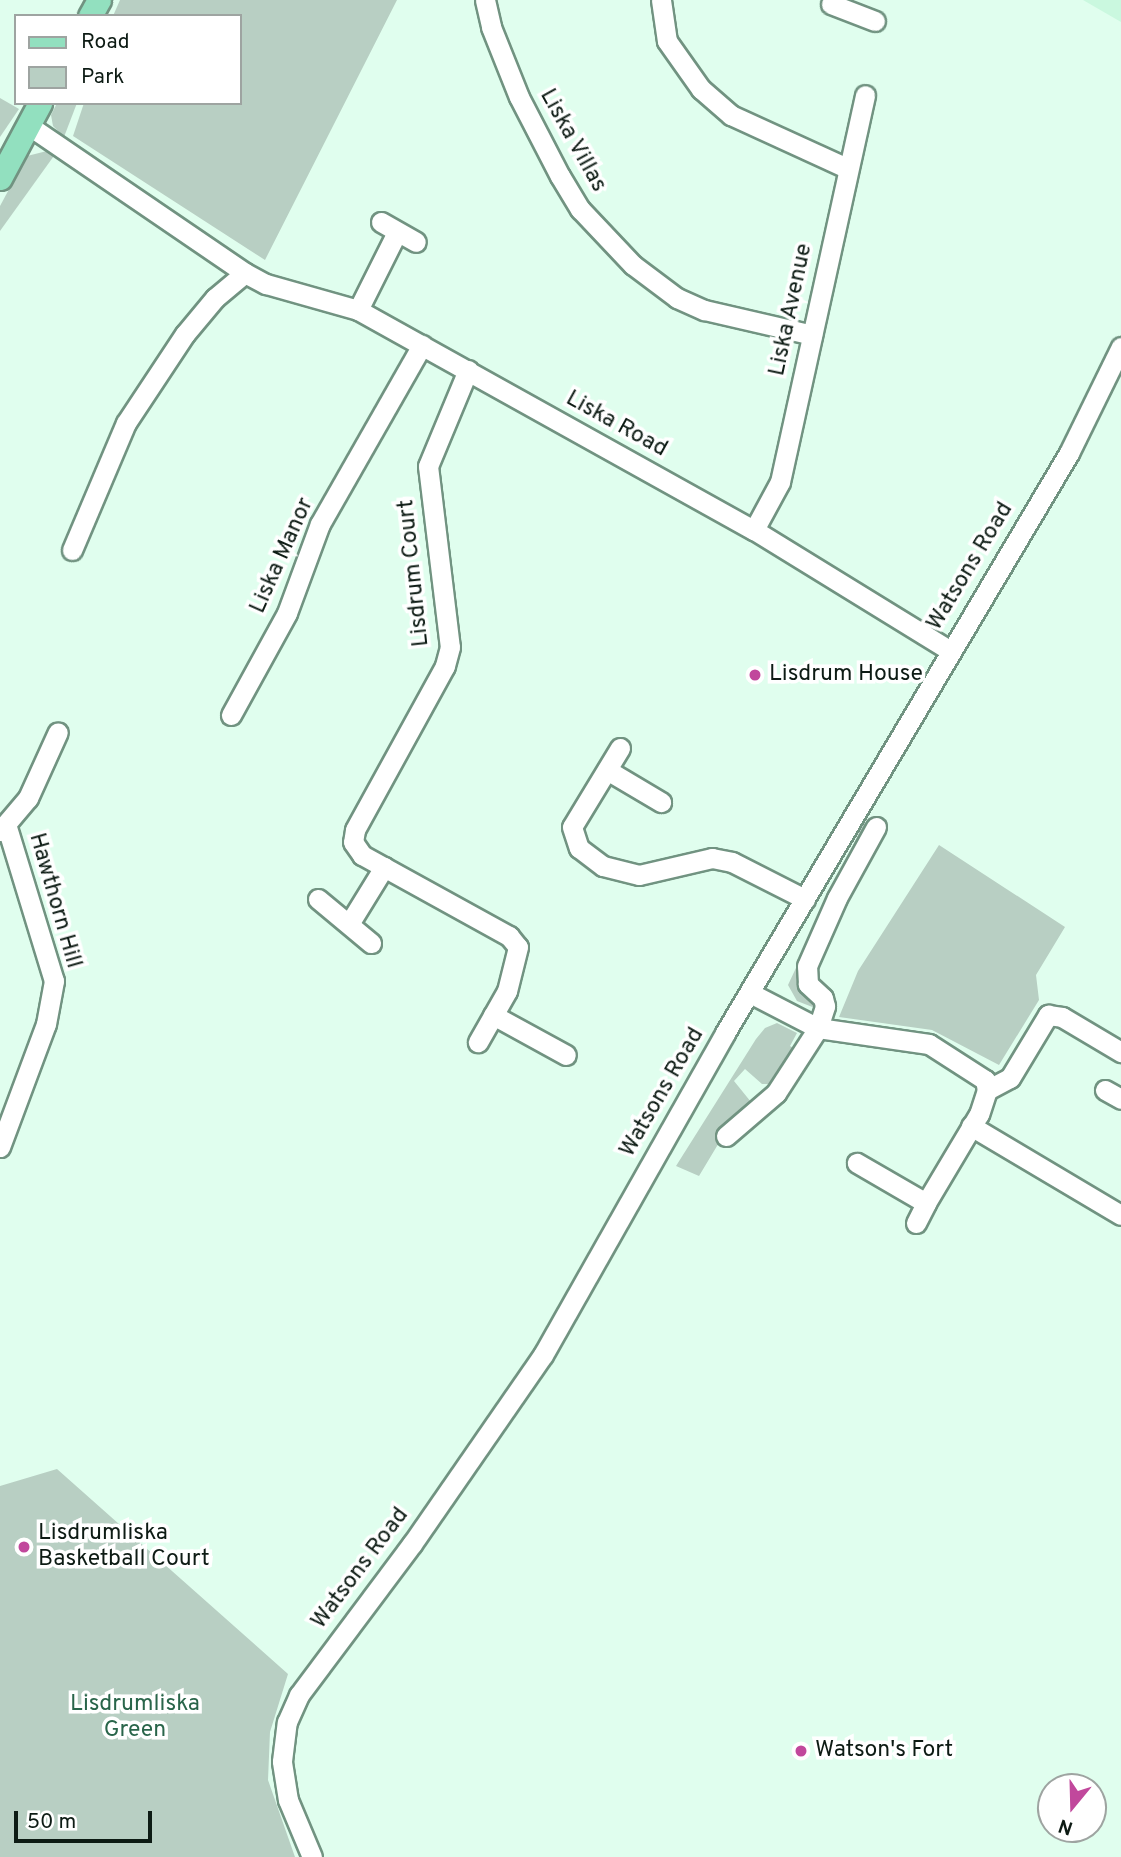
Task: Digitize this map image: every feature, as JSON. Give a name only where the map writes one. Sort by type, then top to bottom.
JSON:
[{"type":"main road","points":[[0,178],[39,105]]},
{"type":"street","name":"Liska Villas","points":[[485,0],[491,27],[519,96],[559,176],[580,209],[633,265],[677,298],[704,310],[812,335]]},
{"type":"street","points":[[662,0],[667,41],[701,89],[731,115],[847,168]]},
{"type":"street","points":[[831,4],[855,6],[875,21]]},
{"type":"street","name":"Liska Avenue","points":[[754,530],[780,482],[864,95]]},
{"type":"street","name":"Liska Road","points":[[28,125],[245,273],[266,284],[358,310],[754,530],[949,650]]},
{"type":"street","points":[[358,310],[389,227],[416,243]]},
{"type":"street","points":[[72,550],[127,423],[185,334],[215,298],[245,273]]},
{"type":"street","name":"Liska Manor","points":[[231,715],[287,613],[320,524],[422,345]]},
{"type":"street","name":"Watsons Road","points":[[312,1857],[288,1800],[282,1761],[287,1722],[299,1695],[412,1544],[543,1355],[949,650],[1069,453],[1121,347]]},
{"type":"street","name":"Lisdrum Court","points":[[468,370],[428,466],[450,648],[445,666],[355,830],[353,842],[362,855],[509,936],[518,947],[506,991],[478,1042]]},
{"type":"street","name":"Hawthorn Hill","points":[[0,1147],[46,1024],[54,981],[3,829],[28,798],[58,732]]},
{"type":"street","points":[[620,748],[572,827],[579,848],[603,866],[639,875],[712,858],[752,870],[805,899]]},
{"type":"street","points":[[607,770],[661,802]]},
{"type":"street","points":[[726,1136],[776,1093],[818,1028],[825,1006],[823,998],[808,984],[807,966],[836,898],[876,827]]},
{"type":"street","points":[[349,924],[384,867]]},
{"type":"street","points":[[318,899],[371,943]]},
{"type":"street","points":[[752,993],[818,1028],[929,1044],[978,1072],[987,1090]]},
{"type":"street","points":[[493,1015],[566,1055]]},
{"type":"street","points":[[916,1223],[971,1126],[987,1090],[1010,1078],[1048,1015],[1062,1017],[1121,1052]]},
{"type":"street","points":[[971,1126],[1121,1215]]},
{"type":"street","points":[[857,1163],[926,1203]]},
{"type":"shaded area","points":[[1083,0],[1121,0],[1121,22]]},
{"type":"green space","points":[[120,0],[397,0],[265,260],[73,136],[83,105],[242,105],[242,14],[114,14]]},
{"type":"green space","points":[[0,98],[19,109],[0,137]]},
{"type":"green space","points":[[56,105],[76,105],[64,137],[53,126],[51,115]]},
{"type":"green space","points":[[47,151],[56,153],[0,231],[0,206],[27,156]]},
{"type":"green space","points":[[864,822],[869,824],[813,940],[815,1008],[797,1001],[788,985]]},
{"type":"green space","points":[[939,845],[1065,927],[1036,975],[1039,1000],[999,1065],[932,1030],[839,1017],[858,971]]},
{"type":"green space","points":[[777,1023],[797,1033],[790,1046],[795,1049],[771,1084],[762,1084],[745,1069],[734,1081],[751,1102],[723,1136],[699,1176],[676,1166],[756,1039],[765,1028]]},
{"type":"green space","name":"Lisdrumliska Green","points":[[57,1469],[288,1674],[270,1732],[268,1780],[295,1857],[0,1857],[0,1486]]},
{"type":"place","name":"Lisdrum House","points":[[755,675]]},
{"type":"place","name":"Lisdrumliska Basketball Court","points":[[24,1547]]},
{"type":"place","name":"Watson's Fort","points":[[801,1751]]}]
